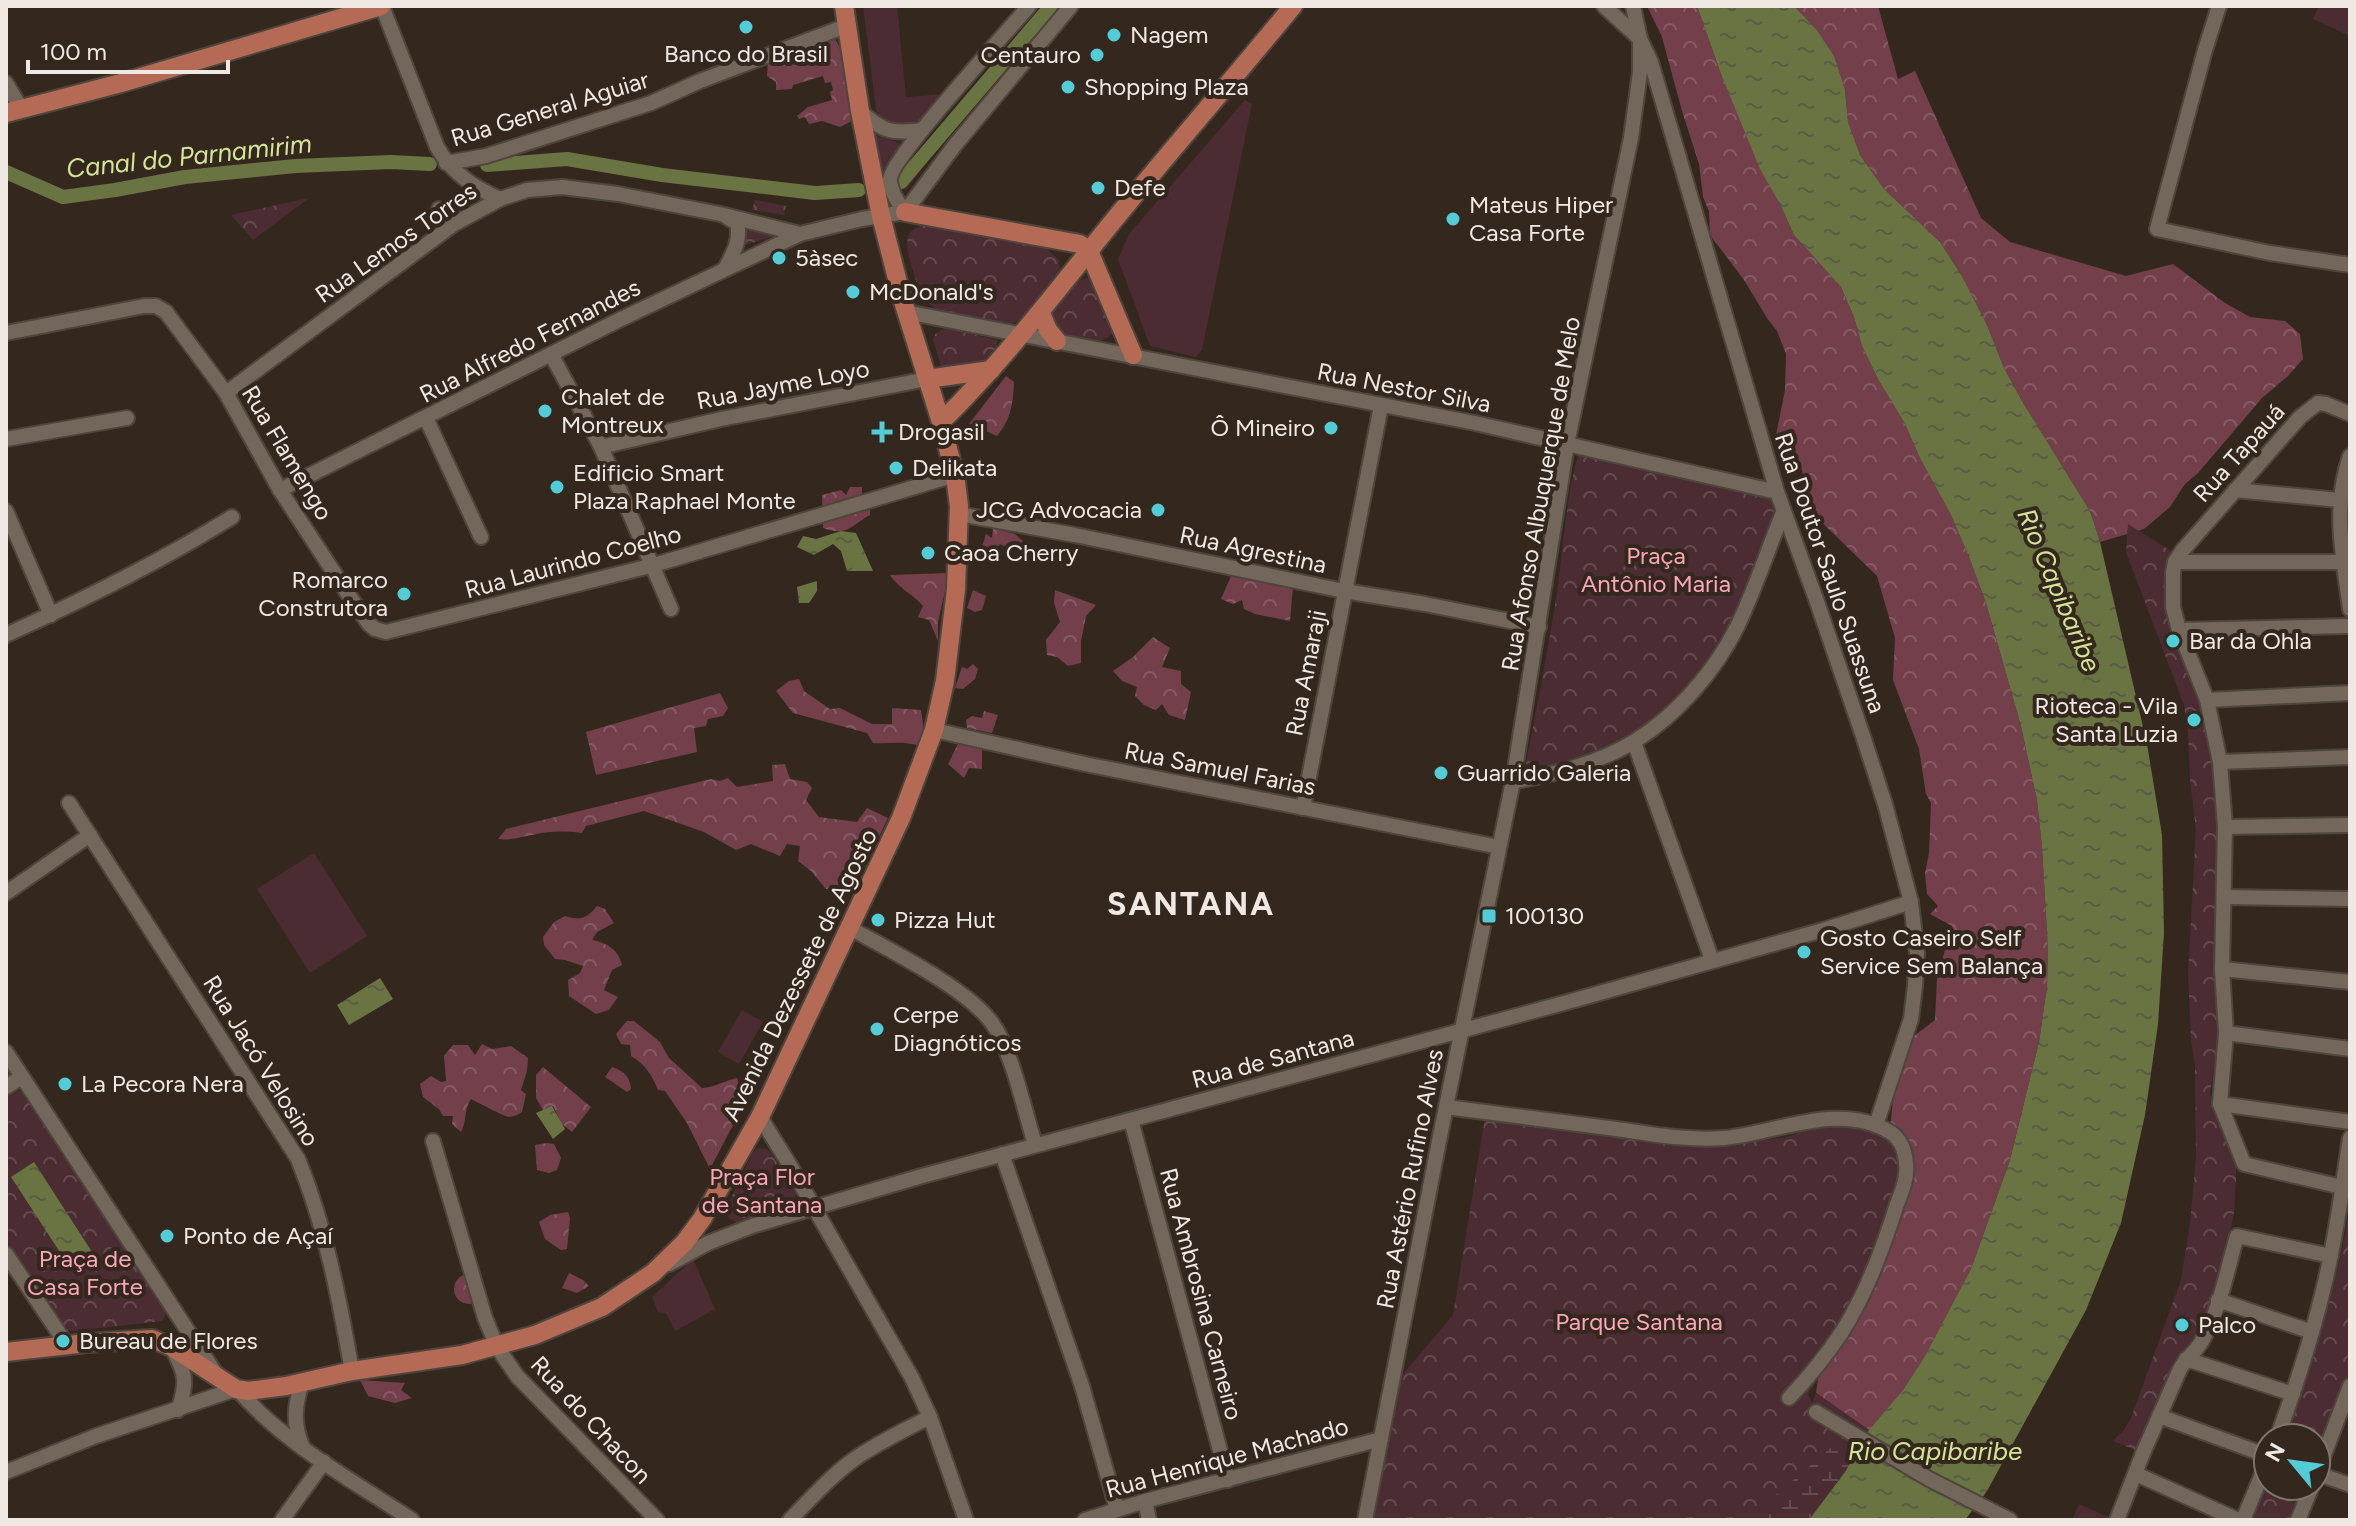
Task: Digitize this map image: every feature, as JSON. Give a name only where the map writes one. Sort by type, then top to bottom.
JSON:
[{"type":"main road","points":[[14,112],[382,6]]},
{"type":"main road","name":"Avenida Dezessete de Agosto","points":[[237,1389],[302,1383],[352,1371],[497,1347],[576,1320],[602,1307],[653,1273],[684,1243],[702,1219],[760,1117],[901,818],[934,730],[945,681],[956,589],[959,514],[955,475],[881,216],[860,111],[844,6]]},
{"type":"main road","points":[[941,422],[1041,313],[1293,6]]},
{"type":"main road","points":[[909,205],[1080,244],[1089,251],[1133,355]]},
{"type":"main road","points":[[1055,240],[1064,252],[1069,277]]},
{"type":"main road","points":[[1041,313],[1057,341]]},
{"type":"main road","points":[[927,379],[991,370]]},
{"type":"main road","points":[[6,1352],[152,1339],[172,1347],[237,1389]]},
{"type":"street","points":[[382,6],[446,163],[464,180],[500,199]]},
{"type":"street","points":[[1029,6],[922,130],[894,168],[890,177],[896,200],[909,205],[1071,6]]},
{"type":"street","points":[[1604,6],[1640,39]]},
{"type":"street","name":"Rua Afonso Albuquerque de Melo","points":[[1499,847],[1539,627],[1567,444],[1631,138],[1640,72],[1640,39],[1633,6]]},
{"type":"street","points":[[2219,6],[2157,229],[2270,253],[2350,265]]},
{"type":"street","name":"Rua General Aguiar","points":[[446,163],[486,156],[651,103],[700,81],[846,26]]},
{"type":"street","name":"Rua Doutor Saulo Suassuna","points":[[1640,39],[1651,62],[1783,513],[1863,736],[1911,902],[1917,953],[1911,1019],[1876,1125]]},
{"type":"street","points":[[6,83],[14,112]]},
{"type":"street","points":[[860,111],[886,130],[900,133],[922,130]]},
{"type":"street","name":"Rua Lemos Torres","points":[[226,393],[454,224],[500,199],[527,190],[562,187],[618,194],[800,234]]},
{"type":"street","name":"Rua Alfredo Fernandes","points":[[280,490],[726,267],[800,234],[881,216],[909,205]]},
{"type":"street","points":[[439,209],[454,224]]},
{"type":"street","points":[[720,214],[737,223],[739,233],[734,254],[726,267]]},
{"type":"street","name":"Rua Flamengo","points":[[6,333],[144,306],[156,306],[166,312],[226,393],[280,490],[369,624],[386,632]]},
{"type":"street","name":"Rua Nestor Silva","points":[[906,312],[1475,423],[1777,492]]},
{"type":"street","points":[[551,354],[601,447],[671,609]]},
{"type":"street","name":"Rua Jayme Loyo","points":[[601,447],[721,419],[927,379]]},
{"type":"street","name":"Rua Tapauá","points":[[2175,562],[2311,406],[2326,404],[2350,414]]},
{"type":"street","name":"Rua Amaraji","points":[[1303,808],[1381,406]]},
{"type":"street","points":[[6,439],[127,418]]},
{"type":"street","points":[[426,418],[481,537]]},
{"type":"street","points":[[2350,456],[2339,500],[2350,609]]},
{"type":"street","name":"Rua Laurindo Coelho","points":[[386,632],[654,565],[955,475]]},
{"type":"street","points":[[2235,490],[2339,500]]},
{"type":"street","points":[[6,511],[51,615]]},
{"type":"street","points":[[1513,781],[1564,771],[1634,742],[1682,702],[1722,653],[1736,627],[1783,513]]},
{"type":"street","name":"Rua Agrestina","points":[[959,514],[1539,627]]},
{"type":"street","points":[[6,635],[188,545],[232,517]]},
{"type":"street","points":[[2342,1187],[2244,1164],[2220,1104],[2226,1033],[2222,969],[2225,827],[2220,762],[2207,700],[2179,630],[2172,590],[2175,562],[2344,562]]},
{"type":"street","points":[[2179,630],[2350,626]]},
{"type":"street","points":[[2207,700],[2350,693]]},
{"type":"street","name":"Rua Samuel Farias","points":[[934,730],[1072,762],[1499,847]]},
{"type":"street","points":[[1634,742],[1712,960]]},
{"type":"street","points":[[2220,762],[2350,757]]},
{"type":"street","name":"Rua Jacó Velosino","points":[[69,803],[298,1159],[327,1244],[352,1371]]},
{"type":"street","points":[[2225,827],[2350,825]]},
{"type":"street","points":[[6,893],[90,835]]},
{"type":"street","name":"Rua Astério Rufino Alves","points":[[1365,1520],[1499,847]]},
{"type":"street","points":[[2224,897],[2350,899]]},
{"type":"street","name":"Rua de Santana","points":[[653,1273],[708,1243],[813,1208],[1035,1144],[1823,930],[1911,902]]},
{"type":"street","points":[[850,928],[953,989],[993,1024],[1005,1047],[1035,1144]]},
{"type":"street","points":[[2222,969],[2350,982]]},
{"type":"street","points":[[2226,1033],[2350,1049]]},
{"type":"street","points":[[6,1052],[218,1378]]},
{"type":"street","points":[[6,1087],[22,1077]]},
{"type":"street","points":[[2220,1104],[2350,1122]]},
{"type":"street","points":[[1446,1107],[1697,1138],[1745,1135],[1818,1120],[1862,1121],[1892,1133],[1900,1140],[1907,1164],[1884,1246],[1859,1303],[1813,1374],[1789,1398]]},
{"type":"street","points":[[760,1117],[912,1378],[930,1417],[966,1520]]},
{"type":"street","name":"Rua Ambrosina Carneiro","points":[[1131,1120],[1228,1480]]},
{"type":"street","points":[[2283,1422],[2312,1332],[2331,1256],[2350,1138]]},
{"type":"street","name":"Rua do Chacon","points":[[433,1141],[485,1318],[497,1347],[517,1376],[657,1520]]},
{"type":"street","points":[[1002,1154],[1072,1358],[1117,1509]]},
{"type":"street","points":[[2117,1520],[2186,1359],[2204,1339],[2237,1236],[2331,1256]]},
{"type":"street","points":[[6,1254],[67,1345]]},
{"type":"street","points":[[2218,1300],[2312,1332]]},
{"type":"street","points":[[172,1347],[186,1382],[178,1410]]},
{"type":"street","points":[[2186,1359],[2293,1394]]},
{"type":"street","points":[[302,1383],[294,1419],[303,1448]]},
{"type":"street","points":[[2332,1443],[2346,1415],[2350,1386]]},
{"type":"street","points":[[6,1472],[96,1436],[237,1389],[303,1448],[412,1520]]},
{"type":"street","points":[[1816,1412],[1929,1479],[2008,1519]]},
{"type":"street","points":[[2159,1416],[2252,1452]]},
{"type":"street","points":[[790,1520],[851,1461],[930,1417]]},
{"type":"street","name":"Rua Henrique Machado","points":[[1085,1520],[1145,1501],[1381,1439]]},
{"type":"street","points":[[282,1520],[324,1462]]},
{"type":"street","points":[[2136,1474],[2241,1520],[2252,1495]]},
{"type":"street","points":[[1145,1501],[1149,1520]]},
{"type":"green space","points":[[863,6],[897,6],[906,97],[946,94],[917,122],[896,126],[879,115],[876,109]]},
{"type":"green space","points":[[1647,6],[1697,6],[1721,74],[1794,235],[1841,287],[1862,346],[1904,422],[1969,557],[1986,603],[2021,726],[2037,800],[2048,949],[2047,987],[2039,1042],[2010,1160],[1971,1269],[1957,1296],[1903,1390],[1869,1430],[1816,1393],[1823,1342],[1890,1128],[1896,1072],[1894,1051],[1935,1020],[1937,978],[1952,926],[1930,914],[1938,906],[1927,894],[1925,873],[1931,803],[1926,794],[1919,749],[1893,680],[1895,638],[1877,576],[1804,505],[1802,470],[1775,440],[1785,390],[1786,354],[1777,331],[1710,235],[1709,211],[1703,197],[1699,164],[1662,37]]},
{"type":"green space","points":[[1794,6],[1878,6],[1898,79],[1915,71],[1981,218],[2010,242],[2126,276],[2173,264],[2225,303],[2250,317],[2285,321],[2300,334],[2303,359],[2262,398],[2185,484],[2170,507],[2144,529],[2100,542],[2090,511],[2004,368],[1962,276],[1940,242],[1884,189],[1860,155],[1848,122],[1845,90],[1816,29]]},
{"type":"green space","points":[[2319,6],[2350,7],[2350,36],[2313,19]]},
{"type":"green space","points":[[834,37],[841,50],[854,112],[850,122],[840,127],[822,121],[809,124],[805,117],[799,119],[797,116],[808,107],[832,100],[831,82],[825,83],[823,76],[793,85],[792,89],[776,90],[776,82],[767,76],[768,62]]},
{"type":"green space","points":[[1245,100],[1252,104],[1202,350],[1196,357],[1150,346],[1118,259],[1129,234]]},
{"type":"green space","points":[[874,134],[901,145],[880,175]]},
{"type":"green space","points":[[909,161],[921,170],[906,190],[900,189],[894,181]]},
{"type":"green space","points":[[309,198],[253,240],[231,215]]},
{"type":"green space","points":[[755,200],[786,206],[784,215],[752,210]]},
{"type":"green space","points":[[929,225],[1047,249],[1059,260],[1060,273],[1023,318],[1006,325],[939,310],[925,300],[918,288],[907,243],[912,231]]},
{"type":"green space","points":[[744,226],[782,234],[745,245]]},
{"type":"green space","points":[[1093,278],[1114,329],[1098,341],[1059,334],[1050,315],[1077,282]]},
{"type":"green space","points":[[945,328],[997,340],[997,349],[989,366],[943,372],[933,340],[935,334]]},
{"type":"green space","points":[[1006,376],[1014,382],[1012,404],[997,436],[969,424]]},
{"type":"green space","name":"Praça Antônio Maria","points":[[1580,454],[1769,495],[1777,512],[1731,632],[1693,686],[1625,743],[1533,773],[1526,763],[1557,593],[1569,498]]},
{"type":"green space","points":[[850,487],[862,487],[862,496],[870,497],[870,515],[849,529],[838,531],[823,528],[822,495],[841,490],[846,495]]},
{"type":"green space","points":[[2128,524],[2171,551],[2164,590],[2170,617],[2201,703],[2218,775],[2219,1034],[2210,1094],[2236,1158],[2234,1213],[2216,1299],[2166,1398],[2135,1450],[2113,1441],[2131,1418],[2181,1280],[2190,1223],[2196,1158],[2195,1067],[2188,974],[2196,830],[2184,705],[2126,552]]},
{"type":"green space","points":[[993,528],[1015,534],[1024,542],[1010,549],[1000,544],[991,555],[983,555],[981,550],[986,534],[992,538]]},
{"type":"green space","points":[[949,573],[938,622],[938,641],[929,620],[918,617],[923,606],[890,575]]},
{"type":"green space","points":[[1231,576],[1293,586],[1290,621],[1255,614],[1244,609],[1242,600],[1233,604],[1221,599]]},
{"type":"green space","points":[[973,590],[986,596],[982,610],[975,612],[967,608]]},
{"type":"green space","points":[[1055,590],[1096,605],[1086,616],[1081,663],[1068,666],[1057,657],[1047,655],[1046,640],[1060,622],[1054,603]]},
{"type":"green space","points":[[1153,637],[1170,648],[1162,667],[1181,671],[1181,684],[1191,692],[1185,720],[1169,715],[1162,704],[1156,710],[1144,705],[1135,696],[1137,687],[1122,681],[1113,671]]},
{"type":"green space","points":[[973,664],[978,669],[975,679],[963,689],[955,688],[962,667],[967,669]]},
{"type":"green space","points":[[799,679],[804,691],[830,709],[840,708],[872,724],[892,724],[892,708],[921,710],[924,731],[917,745],[873,743],[867,733],[793,713],[776,691],[789,681]]},
{"type":"green space","points":[[720,693],[728,708],[723,716],[708,719],[706,726],[694,728],[697,752],[596,775],[586,732]]},
{"type":"green space","points":[[984,711],[998,715],[992,733],[967,728],[966,720],[972,716],[982,718]]},
{"type":"green space","points":[[959,742],[982,748],[982,769],[969,768],[964,778],[948,764]]},
{"type":"green space","points":[[785,764],[790,779],[807,782],[812,788],[806,800],[819,817],[857,822],[867,808],[888,818],[851,895],[826,889],[798,861],[800,846],[787,844],[780,856],[751,844],[736,850],[704,832],[644,811],[586,826],[582,833],[554,832],[498,839],[506,829],[711,779],[720,781],[728,778],[737,787],[773,781],[772,765]]},
{"type":"green space","points":[[314,853],[367,936],[310,973],[257,889]]},
{"type":"green space","points":[[597,906],[605,909],[614,923],[597,932],[592,940],[611,948],[622,965],[612,970],[604,990],[618,997],[609,1010],[596,1014],[569,996],[568,980],[580,973],[583,966],[555,959],[544,945],[543,937],[554,922],[565,916],[582,918]]},
{"type":"green space","points":[[742,1010],[763,1022],[739,1064],[718,1052]]},
{"type":"green space","points":[[627,1021],[634,1021],[660,1042],[669,1058],[702,1088],[737,1078],[738,1100],[728,1119],[733,1125],[710,1169],[687,1123],[665,1091],[658,1090],[648,1070],[631,1056],[630,1045],[621,1044],[616,1034]]},
{"type":"green space","points":[[482,1044],[492,1049],[511,1046],[528,1058],[521,1090],[526,1094],[522,1112],[509,1117],[471,1099],[461,1132],[452,1124],[453,1116],[443,1116],[423,1097],[420,1084],[431,1076],[441,1082],[446,1081],[444,1056],[453,1045],[468,1045],[475,1055]]},
{"type":"green space","points":[[543,1067],[591,1107],[572,1132],[562,1124],[553,1106],[543,1110],[536,1098],[536,1075]]},
{"type":"green space","points":[[612,1067],[628,1078],[631,1089],[627,1092],[605,1077]]},
{"type":"green space","name":"Praça de Casa Forte","points":[[18,1091],[24,1093],[167,1312],[162,1321],[65,1330],[6,1239],[6,1098]]},
{"type":"green space","name":"Parque Santana","points":[[1485,1117],[1722,1145],[1788,1137],[1825,1121],[1856,1124],[1896,1141],[1903,1161],[1891,1212],[1855,1305],[1808,1394],[1816,1412],[1849,1432],[1747,1520],[1364,1520],[1394,1385],[1453,1315]]},
{"type":"green space","points":[[554,1144],[561,1158],[557,1170],[549,1173],[537,1170],[535,1145]]},
{"type":"green space","name":"Praça Flor de Santana","points":[[759,1148],[771,1153],[796,1199],[789,1208],[736,1222],[728,1217],[727,1207],[753,1152]]},
{"type":"green space","points":[[2350,1206],[2350,1375],[2332,1424],[2291,1422],[2324,1324]]},
{"type":"green space","points":[[568,1212],[567,1249],[561,1250],[545,1239],[539,1222],[550,1215]]},
{"type":"green space","points":[[693,1259],[715,1309],[675,1331],[666,1313],[658,1312],[652,1297]]},
{"type":"green space","points":[[569,1273],[589,1286],[577,1293],[562,1288]]},
{"type":"green space","points":[[469,1274],[479,1279],[484,1289],[479,1299],[469,1304],[459,1299],[454,1289],[459,1279]]},
{"type":"green space","points":[[360,1380],[405,1383],[401,1390],[412,1398],[395,1403],[368,1396]]},
{"type":"green space","points":[[1816,1393],[1869,1430],[1845,1472],[1809,1520],[1726,1520],[1816,1412],[1812,1403]]},
{"type":"green space","points":[[2258,1502],[2303,1502],[2296,1520],[2250,1520]]},
{"type":"green space","points":[[2079,1504],[2113,1519],[2113,1520],[2072,1520]]},
{"type":"water","name":"Rio Capibaribe","points":[[1697,6],[1794,6],[1816,29],[1834,56],[1845,90],[1848,122],[1860,155],[1884,189],[1940,242],[1962,276],[2004,368],[2090,511],[2147,744],[2162,835],[2164,933],[2158,1024],[2145,1115],[2121,1223],[2086,1310],[1987,1491],[1965,1520],[1809,1520],[1845,1472],[1869,1430],[1903,1390],[1925,1356],[1971,1269],[2010,1160],[2039,1042],[2047,987],[2048,949],[2037,800],[2021,726],[1986,603],[1969,557],[1904,422],[1862,346],[1841,287],[1794,235],[1760,169]]},
{"type":"water","points":[[841,531],[856,533],[873,571],[847,571],[841,551],[833,544],[814,555],[797,547],[803,536],[816,539]]},
{"type":"water","points":[[817,581],[817,591],[809,603],[799,603],[797,587]]},
{"type":"water","points":[[380,978],[393,999],[349,1025],[337,1005]]},
{"type":"water","points":[[552,1106],[565,1129],[553,1139],[536,1113]]},
{"type":"water","points":[[34,1162],[92,1252],[69,1266],[11,1177]]},
{"type":"waterway","name":"Canal do Parnamirim","points":[[901,182],[1051,6]]},
{"type":"waterway","name":"Canal do Parnamirim","points":[[487,165],[567,159],[662,175],[815,193],[859,190]]},
{"type":"waterway","name":"Canal do Parnamirim","points":[[6,172],[63,197],[185,177],[295,166],[391,162],[430,164]]},
{"type":"place","name":"Banco do Brasil","points":[[746,27]]},
{"type":"place","name":"Nagem","points":[[1114,35]]},
{"type":"place","name":"Centauro","points":[[1097,55]]},
{"type":"place","name":"Shopping Plaza","points":[[1068,87]]},
{"type":"place","name":"Defe","points":[[1098,188]]},
{"type":"place","name":"Mateus Hiper Casa Forte","points":[[1453,219]]},
{"type":"place","name":"5àsec","points":[[779,258]]},
{"type":"place","name":"McDonald's","points":[[853,292]]},
{"type":"place","name":"Chalet de Montreux","points":[[545,411]]},
{"type":"place","name":"Ô Mineiro","points":[[1331,428]]},
{"type":"place","name":"Drogasil","points":[[882,432]]},
{"type":"place","name":"Delikata","points":[[896,468]]},
{"type":"place","name":"Edificio Smart Plaza Raphael Monte","points":[[557,487]]},
{"type":"place","name":"JCG Advocacia","points":[[1158,510]]},
{"type":"place","name":"Caoa Cherry","points":[[928,553]]},
{"type":"place","name":"Romarco Construtora","points":[[404,594]]},
{"type":"place","name":"Bar da Ohla","points":[[2173,641]]},
{"type":"place","name":"Rioteca - Vila Santa Luzia","points":[[2194,720]]},
{"type":"place","name":"Guarrido Galeria","points":[[1441,773]]},
{"type":"place","name":"100130","points":[[1489,916]]},
{"type":"place","name":"Pizza Hut","points":[[878,920]]},
{"type":"place","name":"Gosto Caseiro Self Service Sem Balança","points":[[1804,952]]},
{"type":"place","name":"Cerpe Diagnóticos","points":[[877,1029]]},
{"type":"place","name":"La Pecora Nera","points":[[65,1084]]},
{"type":"place","name":"Ponto de Açaí","points":[[167,1236]]},
{"type":"place","name":"Palco","points":[[2182,1325]]},
{"type":"place","name":"Bureau de Flores","points":[[63,1341]]},
{"type":"district","name":"SANTANA","points":[[1191,904]]}]
